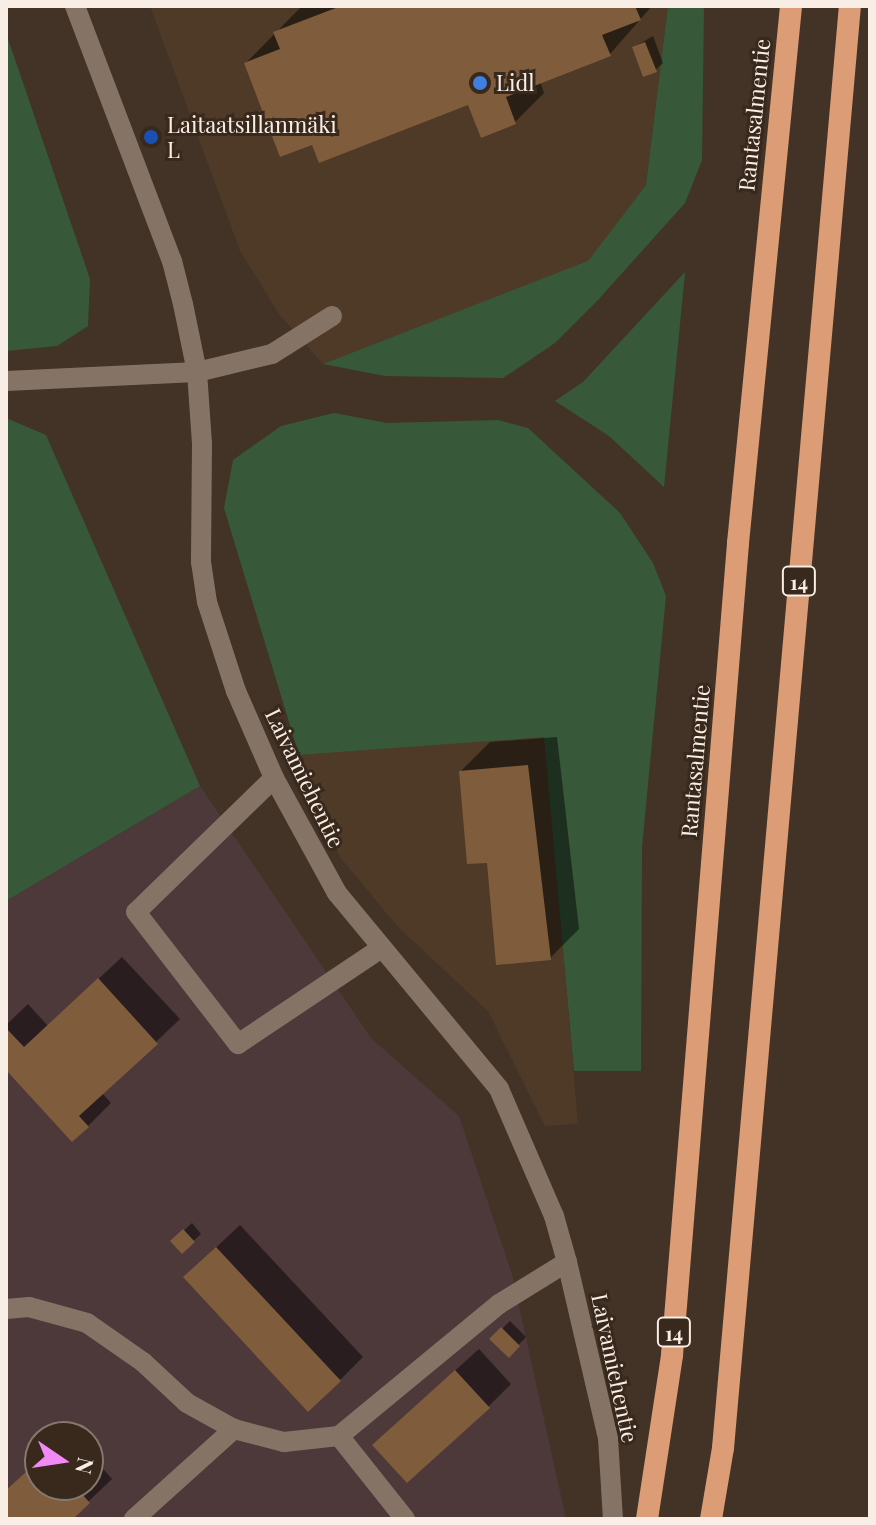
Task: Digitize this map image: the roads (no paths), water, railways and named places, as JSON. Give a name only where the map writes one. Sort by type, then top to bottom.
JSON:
[{"type":"highway","name":"Rantasalmentie","points":[[647,1519],[672,1355],[740,527],[791,6]]},
{"type":"highway","name":"14","points":[[711,1519],[723,1448],[850,6]]},
{"type":"street","name":"Laivamiehentie","points":[[75,6],[172,261],[197,372],[201,562],[207,602],[274,778],[337,893],[380,949],[499,1089],[554,1216],[567,1262],[608,1438],[613,1519]]},
{"type":"street","points":[[6,381],[197,372],[272,354],[332,316]]},
{"type":"street","points":[[274,778],[136,912],[238,1044],[380,949]]},
{"type":"street","points":[[6,1309],[29,1307],[87,1323],[143,1362],[187,1403],[234,1429],[284,1442],[339,1436],[499,1304],[567,1262]]},
{"type":"street","points":[[134,1519],[234,1429]]},
{"type":"street","points":[[339,1436],[405,1519]]},
{"type":"place","name":"Lidl","points":[[480,83]]},
{"type":"place","name":"Laitaatsillanmäki L","points":[[151,137]]}]
